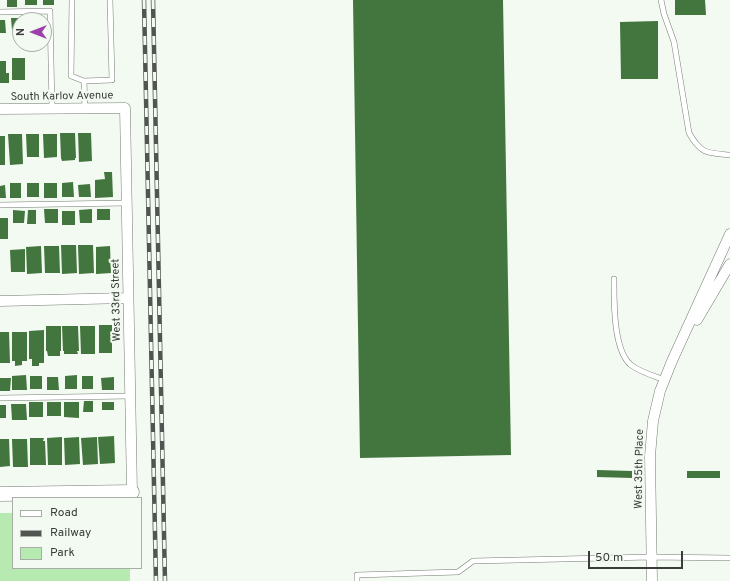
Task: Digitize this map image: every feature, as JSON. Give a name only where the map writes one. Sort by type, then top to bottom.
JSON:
[{"type":"street","name":"South Karlov Avenue","points":[[0,110],[125,108]]},
{"type":"street","name":"West 33rd Street","points":[[125,108],[132,492]]},
{"type":"street","name":"West 35th Place","points":[[652,581],[650,456],[653,421],[660,391],[672,361],[730,234]]},
{"type":"street","name":"West 35th Place","points":[[672,361],[730,264]]},
{"type":"street","points":[[0,300],[128,298]]},
{"type":"street","points":[[0,494],[132,492]]},
{"type":"lane","points":[[72,0],[71,76],[84,81],[112,80],[110,0]]},
{"type":"lane","points":[[661,0],[664,14],[674,42],[689,133],[700,149],[709,153],[730,155]]},
{"type":"lane","points":[[0,12],[50,12],[52,109]]},
{"type":"lane","points":[[84,81],[85,109]]},
{"type":"lane","points":[[0,205],[127,204]]},
{"type":"lane","points":[[614,279],[615,324],[623,356],[631,365],[665,380]]},
{"type":"lane","points":[[0,398],[130,396]]},
{"type":"lane","points":[[357,581],[357,576],[458,572],[473,561],[730,558]]},
{"type":"green space","points":[[0,513],[12,513],[12,569],[130,569],[130,581],[0,581]]},
{"type":"building","points":[[7,0],[17,0],[17,7],[7,7]]},
{"type":"building","points":[[25,0],[37,0],[37,5],[25,5]]},
{"type":"building","points":[[43,0],[54,0],[54,5],[43,5]]},
{"type":"building","points":[[353,0],[503,0],[511,455],[360,458]]},
{"type":"building","points":[[675,0],[705,0],[706,15],[675,15]]},
{"type":"building","points":[[0,20],[5,20],[6,33],[0,33]]},
{"type":"building","points":[[658,21],[658,79],[621,79],[620,22]]},
{"type":"building","points":[[12,58],[25,58],[25,80],[12,80]]},
{"type":"building","points":[[0,61],[6,61],[6,73],[9,73],[9,83],[0,83]]},
{"type":"building","points":[[60,133],[75,133],[75,160],[62,161]]},
{"type":"building","points":[[78,133],[91,133],[92,161],[79,162]]},
{"type":"building","points":[[8,134],[22,134],[23,164],[10,165]]},
{"type":"building","points":[[26,134],[39,134],[39,157],[27,157]]},
{"type":"building","points":[[43,134],[57,134],[57,157],[44,158]]},
{"type":"building","points":[[0,136],[5,136],[5,165],[0,165]]},
{"type":"building","points":[[104,172],[112,172],[113,197],[95,198],[95,180],[105,179]]},
{"type":"building","points":[[73,182],[74,197],[62,197],[62,183]]},
{"type":"building","points":[[10,183],[21,183],[21,198],[10,198]]},
{"type":"building","points":[[27,183],[39,183],[39,197],[27,197]]},
{"type":"building","points":[[44,183],[57,183],[57,198],[44,198]]},
{"type":"building","points":[[90,184],[91,197],[79,197],[78,185]]},
{"type":"building","points":[[5,185],[6,198],[0,198],[0,186]]},
{"type":"building","points":[[44,209],[58,209],[58,223],[45,223]]},
{"type":"building","points":[[92,209],[92,223],[80,223],[79,210]]},
{"type":"building","points":[[97,209],[110,209],[110,220],[97,220]]},
{"type":"building","points":[[13,210],[25,211],[24,223],[13,223]]},
{"type":"building","points":[[28,210],[36,210],[36,224],[27,224]]},
{"type":"building","points":[[62,211],[75,211],[75,225],[62,225]]},
{"type":"building","points":[[0,218],[8,218],[8,239],[0,239]]},
{"type":"building","points":[[61,245],[76,245],[77,273],[62,274]]},
{"type":"building","points":[[78,245],[93,245],[94,273],[79,274]]},
{"type":"building","points":[[41,246],[42,273],[27,274],[26,247]]},
{"type":"building","points":[[44,246],[59,246],[60,273],[45,273]]},
{"type":"building","points":[[110,246],[111,273],[96,274],[96,247]]},
{"type":"building","points":[[25,249],[25,272],[11,272],[10,250]]},
{"type":"building","points":[[99,325],[112,325],[112,353],[99,353]]},
{"type":"building","points":[[46,326],[61,326],[60,356],[48,356],[46,351]]},
{"type":"building","points":[[62,326],[78,326],[78,354],[64,354]]},
{"type":"building","points":[[80,326],[95,326],[95,354],[81,354]]},
{"type":"building","points":[[44,330],[44,363],[39,363],[39,366],[32,366],[32,359],[29,359],[29,331]]},
{"type":"building","points":[[0,332],[9,332],[10,363],[0,363]]},
{"type":"building","points":[[12,332],[27,332],[27,361],[22,361],[22,365],[15,366],[15,361],[12,361]]},
{"type":"building","points":[[26,375],[27,390],[12,390],[12,376]]},
{"type":"building","points":[[77,375],[77,389],[65,389],[65,376]]},
{"type":"building","points":[[30,376],[42,376],[42,389],[30,389]]},
{"type":"building","points":[[82,376],[93,376],[93,389],[82,389]]},
{"type":"building","points":[[47,377],[58,377],[59,390],[47,390]]},
{"type":"building","points":[[114,377],[114,390],[102,390],[101,378]]},
{"type":"building","points":[[0,378],[11,378],[10,391],[0,391]]},
{"type":"building","points":[[84,401],[93,401],[93,412],[83,412]]},
{"type":"building","points":[[29,402],[43,402],[43,417],[29,417]]},
{"type":"building","points":[[47,402],[61,402],[61,416],[47,416]]},
{"type":"building","points":[[64,402],[79,402],[79,418],[64,417]]},
{"type":"building","points":[[102,402],[114,402],[114,410],[102,410]]},
{"type":"building","points":[[11,404],[26,404],[27,420],[12,420]]},
{"type":"building","points":[[0,405],[6,405],[6,418],[0,418]]},
{"type":"building","points":[[114,436],[115,463],[100,464],[98,437]]},
{"type":"building","points":[[62,437],[62,465],[48,465],[47,438]]},
{"type":"building","points":[[79,437],[80,464],[65,465],[64,438]]},
{"type":"building","points":[[97,437],[98,464],[83,465],[81,438]]},
{"type":"building","points":[[30,438],[44,438],[43,441],[45,441],[46,465],[30,465]]},
{"type":"building","points":[[0,439],[9,439],[10,466],[0,467]]},
{"type":"building","points":[[12,439],[27,439],[28,467],[13,467]]},
{"type":"building","points":[[597,470],[632,471],[632,478],[597,477]]},
{"type":"building","points":[[687,471],[720,471],[720,478],[687,478]]},
{"type":"railway","points":[[144,0],[156,581]]},
{"type":"railway","points":[[153,0],[165,581]]}]
